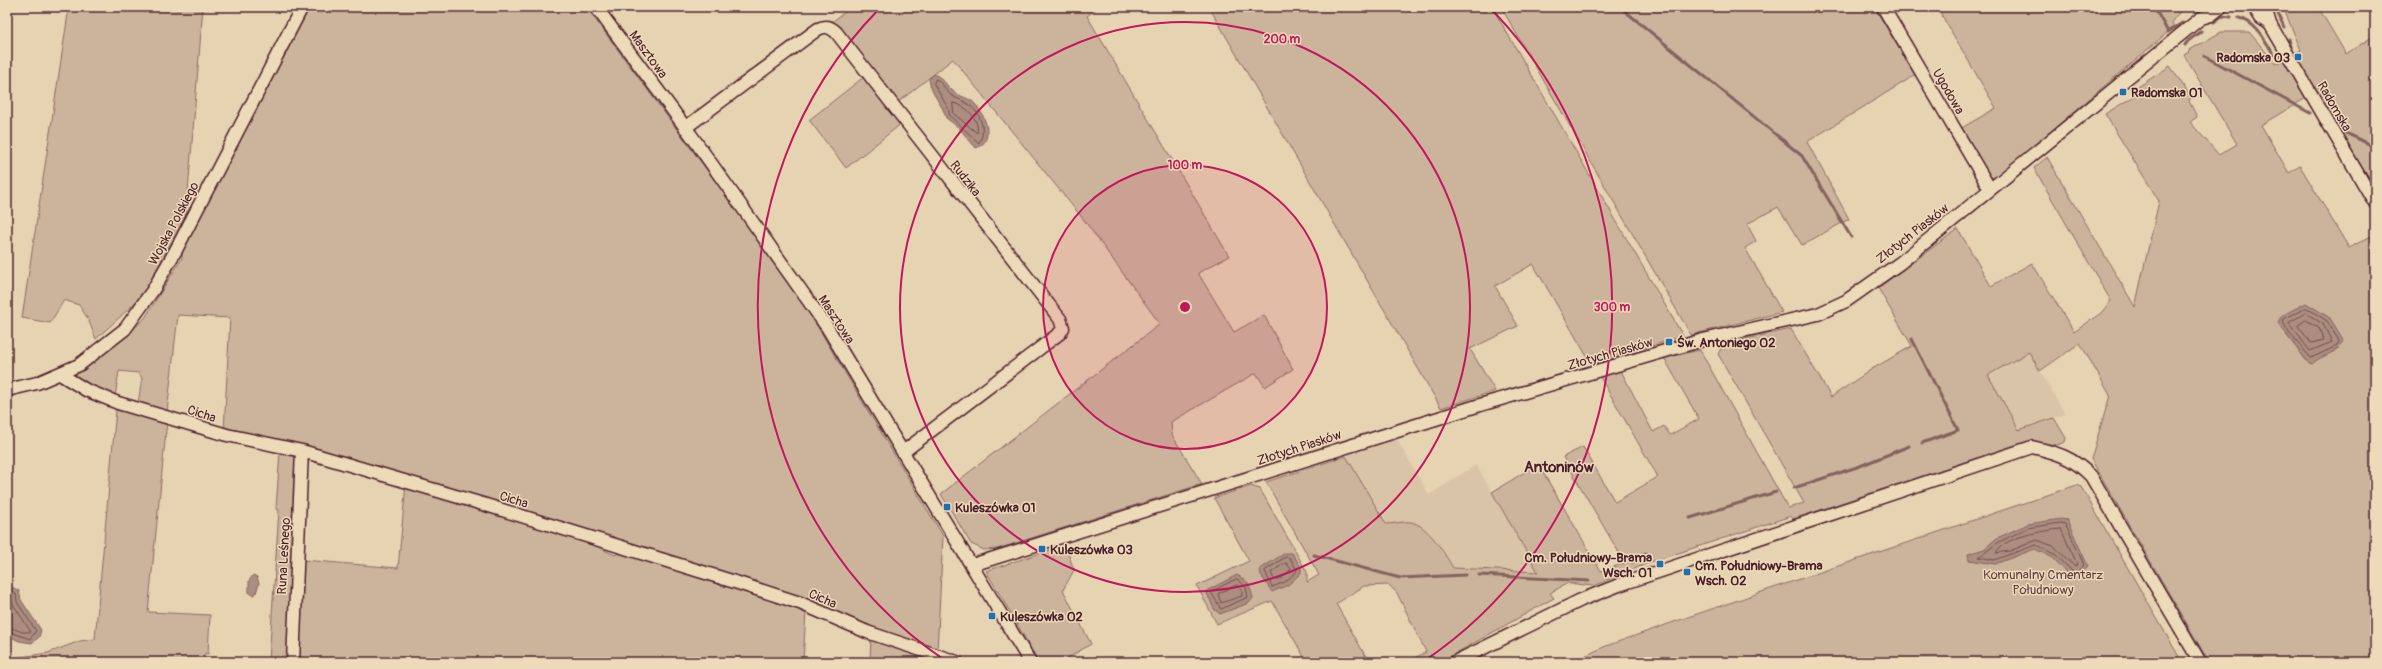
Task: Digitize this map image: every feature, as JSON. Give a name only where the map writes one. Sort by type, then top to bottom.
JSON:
[{"type":"street","name":"Wojska Polskiego","points":[[7,390],[37,383],[78,365],[125,329],[153,290],[176,250],[302,7]]},
{"type":"street","name":"Masztowa","points":[[596,7],[685,128],[826,326],[1030,662]]},
{"type":"street","name":"Ugodowa","points":[[1883,7],[1990,189]]},
{"type":"street","name":"Złotych Piasków","points":[[972,566],[1480,405],[1703,340],[1818,314],[1846,300],[1900,263],[2201,18],[2208,7]]},
{"type":"street","name":"Złotych Piasków","points":[[2201,18],[2211,15],[2221,7]]},
{"type":"street","name":"Radomska","points":[[2254,7],[2261,18],[2270,24]]},
{"type":"street","name":"Radomska","points":[[2265,7],[2270,24],[2375,203]]},
{"type":"street","name":"Rudzika","points":[[685,128],[818,29],[826,26],[830,28],[836,32],[1060,319],[1063,328],[1060,333],[903,452]]},
{"type":"street","name":"Cicha","points":[[60,374],[86,390],[118,403],[227,435],[302,451],[486,504],[738,582],[800,603],[867,632],[957,662]]},
{"type":"street","points":[[1455,662],[1574,603],[1619,585],[2032,447],[2061,453],[2080,465],[2091,476],[2200,662]]},
{"type":"street","name":"Runa Leśnego","points":[[293,662],[302,451]]},
{"type":"shaded area","points":[[2029,352],[2065,414],[2019,430],[1987,375]]},
{"type":"shaded area","points":[[1396,438],[1429,495],[1476,465],[1538,572],[1453,568],[1443,550],[1429,534],[1412,522],[1386,524],[1346,456]]},
{"type":"green space","points":[[69,7],[203,7],[186,216],[148,285],[134,304],[96,339],[88,319],[79,305],[64,300],[50,323],[22,318]]},
{"type":"green space","points":[[310,7],[586,7],[793,286],[943,536],[937,651],[800,599],[224,431],[230,318],[178,315],[167,413],[138,404],[142,378],[139,373],[119,371],[115,397],[72,377],[124,338],[145,318],[182,258],[183,248]]},
{"type":"green space","points":[[851,7],[1099,7],[1087,16],[1229,256],[1198,273],[1234,332],[1264,315],[1293,369],[1265,387],[1256,373],[1171,422],[1172,435],[1202,484],[997,549],[984,550],[971,544],[941,494],[1160,324],[1084,220],[953,59],[897,103],[832,22]]},
{"type":"green space","points":[[1209,7],[1492,7],[1683,336],[1592,365],[1533,264],[1495,286],[1518,326],[1470,349],[1495,391],[1441,408]]},
{"type":"green space","points":[[1501,7],[1874,7],[1915,75],[1807,142],[1849,219],[1802,245],[1778,207],[1747,224],[1756,241],[1745,248],[1782,312],[1691,335]]},
{"type":"green space","points":[[1937,7],[2183,7],[2172,23],[2174,27],[1996,178],[1989,177],[1960,129],[1996,108]]},
{"type":"green space","points":[[2283,7],[2318,7],[2346,54],[2375,35],[2375,189],[2294,54],[2301,50]]},
{"type":"green space","points":[[2221,32],[2249,32],[2276,64],[2284,60],[2306,98],[2261,125],[2289,173],[2300,166],[2349,248],[2375,234],[2375,662],[2209,662],[2091,459],[2110,395],[2080,343],[2040,371],[2029,352],[1988,375],[2019,430],[2054,418],[2066,438],[2065,442],[2057,445],[2027,441],[1793,519],[1791,516],[1651,562],[1593,586],[1568,583],[1550,593],[1554,598],[1440,662],[1407,662],[1426,652],[1397,593],[1389,585],[1364,586],[1336,604],[1369,662],[1307,662],[1272,601],[1217,624],[1197,586],[1249,561],[1214,498],[1251,486],[1260,489],[1307,572],[1307,582],[1319,575],[1266,482],[1346,456],[1386,524],[1411,522],[1424,528],[1430,534],[1453,568],[1538,572],[1492,492],[1538,464],[1601,571],[1625,563],[1563,457],[1583,447],[1615,502],[1658,477],[1600,377],[1621,371],[1653,432],[1664,426],[1670,435],[1699,419],[1664,358],[1700,350],[1788,508],[1804,503],[1718,354],[1723,344],[1791,329],[1831,397],[1872,369],[1912,346],[1878,288],[1958,229],[1991,286],[2032,263],[2074,332],[2101,313],[2111,301],[2034,168],[2047,157],[2135,307],[2159,201],[2105,114],[2138,94],[2135,89],[2170,66],[2191,97],[2189,101],[2197,117],[2190,122],[2219,155],[2237,144],[2184,55],[2189,52],[2188,51]],"holes":[[[2286,335],[2340,349],[2318,358],[2306,360]]]},
{"type":"green space","points":[[865,76],[902,123],[846,168],[809,120]]},
{"type":"green space","points":[[116,410],[167,421],[148,612],[210,615],[208,654],[205,653],[204,662],[7,662],[7,659],[48,653],[80,641],[95,639]]},
{"type":"green space","points":[[280,452],[299,457],[290,651],[278,660],[269,660],[279,510],[276,509]]},
{"type":"green space","points":[[406,484],[602,546],[606,551],[615,555],[621,551],[806,611],[803,662],[297,662],[303,560],[398,568]]},
{"type":"green space","name":"Komunalny Cmentarz Południowy","points":[[2077,485],[2081,487],[2182,662],[1572,662],[1606,646],[1694,615]]},
{"type":"green space","points":[[1065,545],[1074,570],[1063,590],[1091,644],[1061,662],[1039,662],[986,571]]},
{"type":"green space","points":[[871,636],[941,662],[870,662]]},
{"type":"water","points":[[934,74],[955,93],[972,101],[981,112],[984,118],[987,133],[986,139],[976,148],[958,127],[946,118],[930,84],[929,79]]},
{"type":"water","points":[[2306,303],[2330,318],[2344,341],[2338,349],[2312,364],[2306,360],[2278,323],[2281,316]]},
{"type":"water","points":[[2061,519],[2067,520],[2088,566],[2074,580],[2053,558],[2035,549],[1995,564],[1969,560],[1968,554],[1984,549],[1997,538],[2028,524]]},
{"type":"water","points":[[1285,553],[1292,553],[1301,567],[1301,573],[1288,585],[1272,592],[1261,575],[1260,569]]},
{"type":"water","points":[[253,575],[257,577],[259,583],[256,593],[253,595],[249,593],[249,581]]},
{"type":"water","points":[[1237,575],[1244,579],[1248,584],[1253,598],[1249,603],[1220,614],[1214,609],[1206,591]]},
{"type":"water","points":[[7,584],[19,591],[21,600],[41,630],[39,637],[32,643],[19,641],[7,635]]},
{"type":"waterway","points":[[1620,7],[1802,156],[1851,237]]},
{"type":"waterway","points":[[2154,7],[2168,32],[2182,23]]},
{"type":"waterway","points":[[2275,7],[2284,27]]},
{"type":"waterway","points":[[2214,22],[2222,16],[2231,17]]},
{"type":"waterway","points":[[2239,18],[2250,23],[2255,28],[2264,38],[2274,55]]},
{"type":"waterway","points":[[2185,45],[2201,31]]},
{"type":"waterway","points":[[2289,39],[2291,47]]},
{"type":"waterway","points":[[2204,56],[2310,113]]},
{"type":"waterway","points":[[2337,129],[2375,147]]},
{"type":"waterway","points":[[1912,339],[1958,430],[1922,443]]},
{"type":"waterway","points":[[1794,488],[1860,466],[1909,446]]},
{"type":"waterway","points":[[1690,518],[1776,492]]},
{"type":"waterway","points":[[1633,562],[1646,553]]},
{"type":"waterway","points":[[1314,555],[1400,578],[1465,575]]},
{"type":"waterway","points":[[1479,575],[1589,581]]},
{"type":"place","name":"Radomska 03","points":[[2298,57]]},
{"type":"place","name":"Radomska 01","points":[[2123,92]]},
{"type":"place","name":"Św. Antoniego 02","points":[[1669,342]]},
{"type":"place","name":"Kuleszówka 01","points":[[947,507]]},
{"type":"place","name":"Kuleszówka 03","points":[[1042,549]]},
{"type":"place","name":"Cm. Południowy-Brama Wsch. 01","points":[[1660,564]]},
{"type":"place","name":"Cm. Południowy-Brama Wsch. 02","points":[[1687,572]]},
{"type":"place","name":"Kuleszówka 02","points":[[992,616]]},
{"type":"district","name":"Antoninów","points":[[1559,467]]}]
